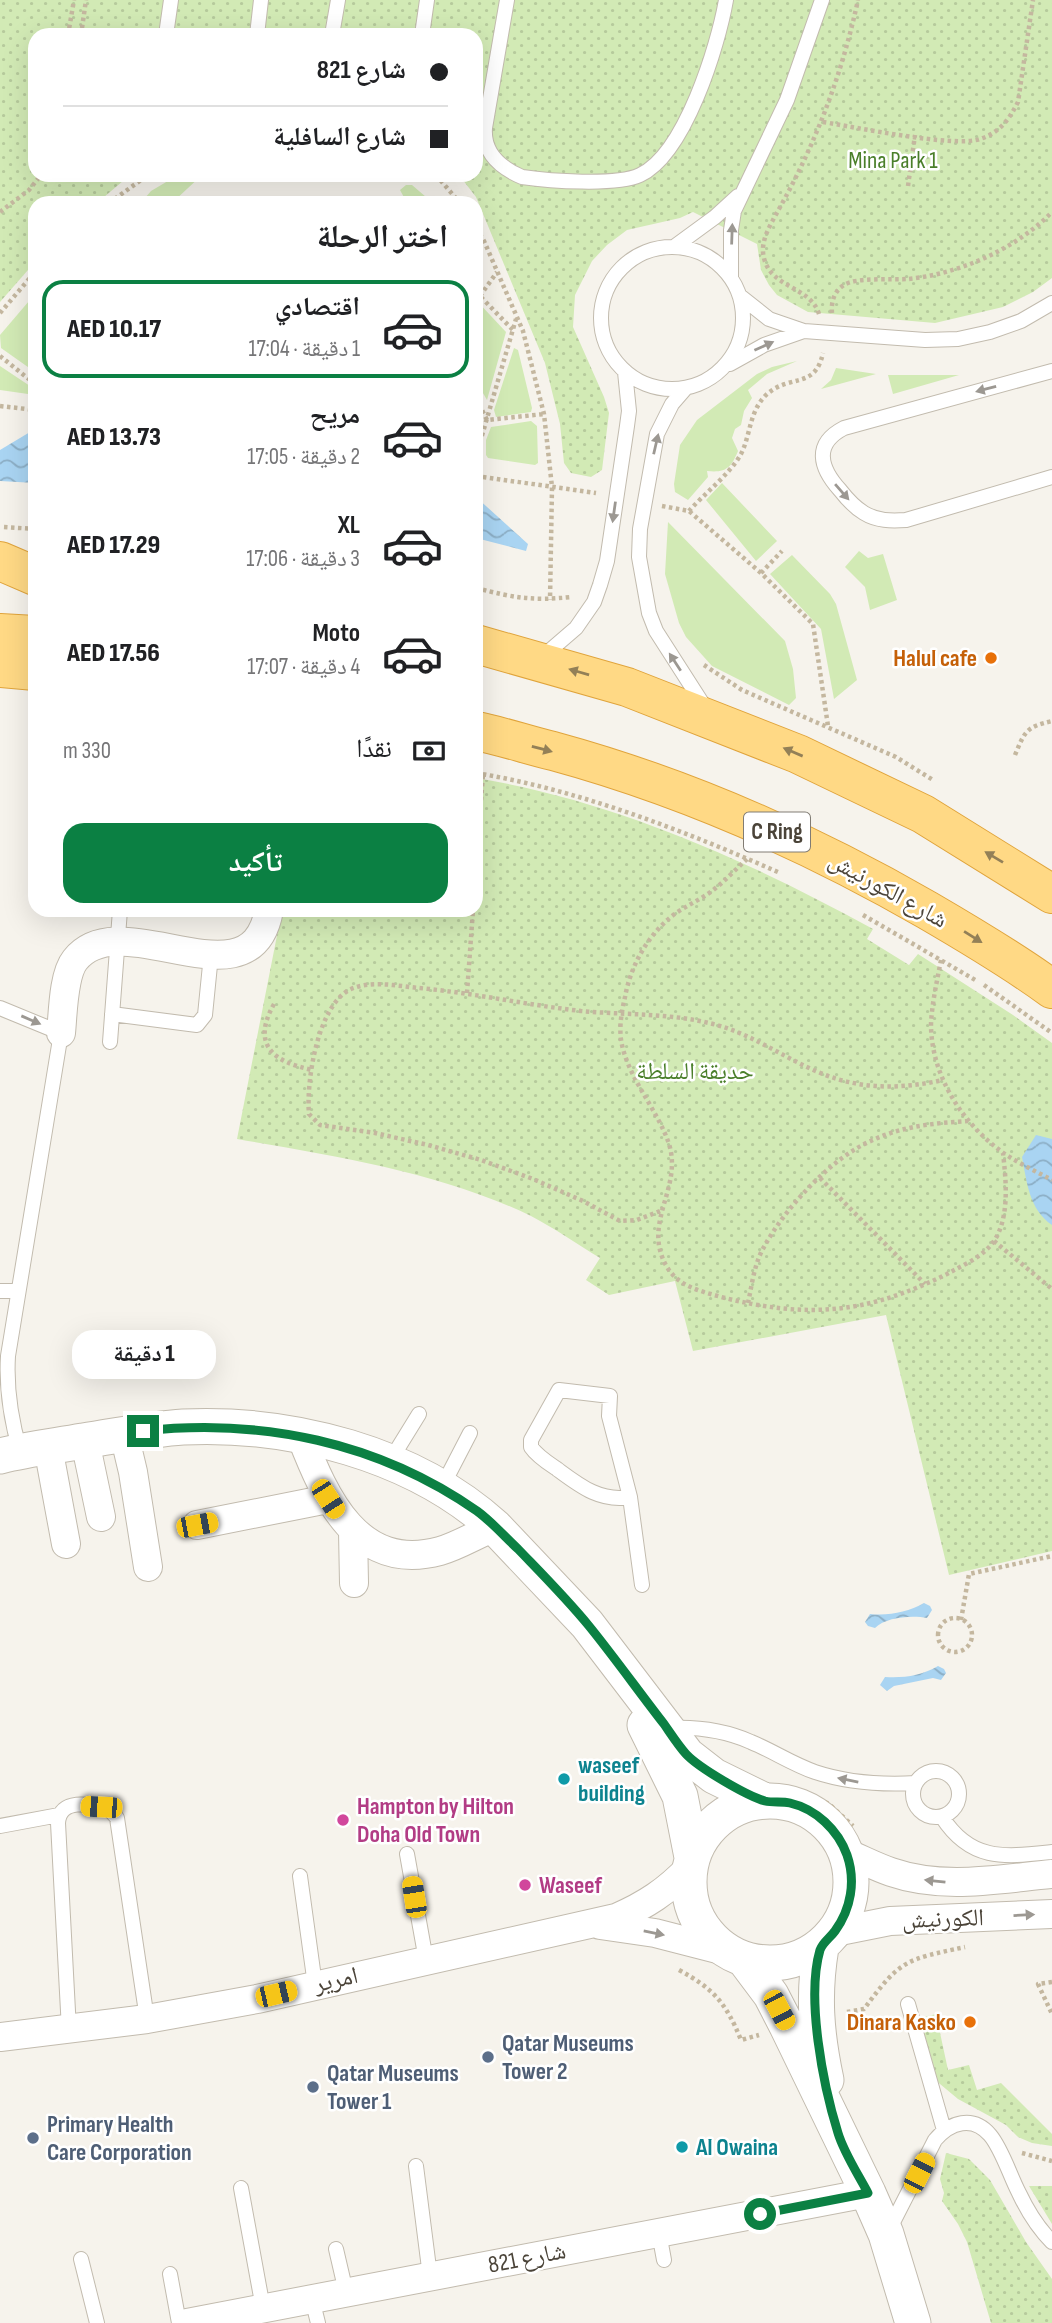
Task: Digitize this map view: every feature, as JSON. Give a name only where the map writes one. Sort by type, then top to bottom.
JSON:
[{"type":"highway","points":[[0,561],[28,573]]},
{"type":"highway","points":[[0,583],[28,585]]},
{"type":"highway","points":[[0,633],[28,635]]},
{"type":"highway","points":[[483,646],[627,687],[798,754],[923,814],[1052,894]]},
{"type":"highway","points":[[0,668],[28,670]]},
{"type":"highway","name":"شارع الكورنيش","points":[[483,733],[613,768],[722,808],[806,845],[960,929],[1052,989]]},
{"type":"street","points":[[61,1033],[68,978],[73,962],[86,949],[118,941],[211,955],[230,955],[246,949],[258,939],[268,917]]},
{"type":"street","points":[[66,1544],[23,1451],[124,1434],[183,1427],[222,1427],[301,1436],[340,1445],[390,1462],[442,1489],[480,1513],[557,1590],[607,1650],[687,1755],[714,1776],[765,1801]]},
{"type":"street","points":[[124,1434],[133,1472],[148,1567]]},
{"type":"street","points":[[301,1436],[328,1499],[353,1531],[372,1545],[418,1555],[441,1551],[495,1527]]},
{"type":"street","points":[[85,1441],[100,1517]]},
{"type":"street","points":[[197,1525],[328,1499]]},
{"type":"street","points":[[353,1531],[354,1583]]},
{"type":"street","points":[[607,1650],[680,1796],[690,1862],[690,1898],[696,1918],[709,1936],[734,1955],[771,1995],[801,2022],[838,2135],[886,2234],[914,2323]]},
{"type":"street","points":[[690,1862],[701,1838],[715,1822],[732,1810],[765,1801],[789,1803],[808,1810],[824,1821],[837,1836],[852,1842],[852,1886],[844,1918],[828,1939],[803,1957],[784,1963],[764,1964],[734,1955]]},
{"type":"street","name":"الكورنيش","points":[[852,1842],[892,1872],[923,1880],[954,1883],[1052,1874]]},
{"type":"street","name":"امرير","points":[[0,2037],[146,2019],[315,1985],[616,1918],[643,1906],[668,1889],[690,1862]]},
{"type":"street","name":"الكورنيش","points":[[828,1939],[890,1920],[1052,1914]]},
{"type":"street","name":"امرير","points":[[587,1924],[655,1933],[734,1955]]},
{"type":"street","points":[[801,2022],[815,1994],[828,1939]]},
{"type":"street","name":"شارع 821","points":[[187,2323],[263,2308],[315,2311],[346,2292],[868,2193]]},
{"type":"lane","points":[[167,28],[171,0]]},
{"type":"lane","points":[[258,28],[261,0]]},
{"type":"lane","points":[[333,28],[338,0]]},
{"type":"lane","points":[[423,28],[427,0]]},
{"type":"lane","points":[[507,0],[485,128],[484,138],[489,151],[509,171],[522,177],[610,181],[642,174],[664,156],[688,114],[715,48],[726,0]]},
{"type":"lane","points":[[732,278],[731,230],[734,211],[787,100],[822,0]]},
{"type":"lane","points":[[674,247],[715,218],[741,192]]},
{"type":"lane","points":[[726,366],[739,345],[744,320],[740,296],[732,278],[720,265],[707,255],[674,247],[655,248],[636,256],[621,268],[609,283],[602,301],[600,320],[604,340],[612,357],[625,372],[643,383],[664,389],[685,388],[707,380],[764,345],[804,331]]},
{"type":"lane","points":[[740,296],[769,319],[804,331],[925,340],[958,339],[990,332],[1021,321],[1052,303]]},
{"type":"lane","points":[[1052,371],[844,428],[828,440],[822,460],[829,478],[852,505],[871,516],[892,521],[906,520],[1052,477]]},
{"type":"lane","points":[[538,660],[576,628],[594,602],[607,561],[629,411],[625,372]]},
{"type":"lane","points":[[685,388],[672,404],[657,434],[640,529],[639,556],[649,613],[673,659],[713,719]]},
{"type":"lane","points":[[110,1042],[120,917]]},
{"type":"lane","points":[[112,1014],[197,1025],[205,1015],[211,955]]},
{"type":"lane","points":[[0,1008],[61,1033],[18,1291],[4,1354],[12,1424],[23,1451]]},
{"type":"lane","points":[[0,1291],[18,1291]]},
{"type":"lane","points":[[630,1497],[617,1499],[584,1489],[531,1447],[531,1440],[559,1390],[610,1396],[609,1416],[630,1497],[642,1585]]},
{"type":"lane","points":[[390,1462],[419,1414]]},
{"type":"lane","points":[[442,1489],[470,1433]]},
{"type":"lane","points":[[667,1728],[702,1729],[736,1736],[791,1762],[839,1779],[865,1783],[916,1783]]},
{"type":"lane","points":[[943,1772],[956,1783],[959,1799],[950,1813],[942,1817],[925,1815],[919,1810],[913,1794],[916,1783],[926,1773],[943,1772]]},
{"type":"lane","points":[[69,2030],[59,1815],[63,1808],[71,1805],[108,1808],[117,1818],[146,2019]]},
{"type":"lane","points":[[0,1826],[59,1815]]},
{"type":"lane","points":[[942,1817],[959,1839],[984,1853],[1012,1856],[1052,1852]]},
{"type":"lane","points":[[407,1854],[426,1960]]},
{"type":"lane","points":[[300,1876],[315,1985]]},
{"type":"lane","points":[[908,2004],[944,2130]]},
{"type":"lane","points":[[886,2234],[935,2140],[944,2130],[956,2124],[969,2123],[981,2127],[991,2136],[1032,2216],[1052,2242]]},
{"type":"lane","points":[[416,2166],[430,2276]]},
{"type":"lane","points":[[241,2188],[263,2308]]},
{"type":"lane","points":[[659,2233],[664,2260]]},
{"type":"lane","points":[[336,2249],[346,2292]]},
{"type":"lane","points":[[81,2259],[96,2323]]},
{"type":"lane","points":[[170,2274],[179,2323]]},
{"type":"path","points":[[69,28],[74,0]]},
{"type":"path","points":[[82,28],[86,0]]},
{"type":"path","points":[[831,334],[816,306],[802,293],[774,276],[765,264],[765,232],[780,208],[822,122],[836,85],[858,0]]},
{"type":"path","points":[[822,122],[964,142],[977,140],[1000,128],[1010,117],[1019,95],[1032,0]]},
{"type":"path","points":[[908,186],[915,135]]},
{"type":"path","points":[[0,212],[35,182]]},
{"type":"path","points":[[116,196],[138,182]]},
{"type":"path","points":[[442,182],[454,196]]},
{"type":"path","points":[[689,510],[733,467],[745,444],[754,411],[760,401],[780,385],[808,378],[818,370],[831,334],[832,304],[843,285],[853,281],[917,278],[957,268],[994,253],[1018,239],[1052,212]]},
{"type":"path","points":[[483,243],[523,331],[544,414],[552,487],[550,600]]},
{"type":"path","points":[[483,288],[497,272]]},
{"type":"path","points":[[0,313],[28,280]]},
{"type":"path","points":[[483,299],[513,330]]},
{"type":"path","points":[[483,433],[517,318]]},
{"type":"path","points":[[0,356],[28,378]]},
{"type":"path","points":[[0,406],[28,409]]},
{"type":"path","points":[[483,412],[487,420]]},
{"type":"path","points":[[487,420],[544,414]]},
{"type":"path","points":[[483,477],[600,494],[604,481],[618,482]]},
{"type":"path","points":[[644,503],[689,510],[761,573],[813,624],[828,727]]},
{"type":"path","points":[[0,527],[28,529]]},
{"type":"path","points":[[761,573],[782,551]]},
{"type":"path","points":[[483,590],[523,600],[572,597],[594,602]]},
{"type":"path","points":[[702,664],[741,690],[897,757],[941,785]]},
{"type":"path","points":[[1015,755],[1026,730],[1052,721]]},
{"type":"path","points":[[483,774],[633,814],[785,875]]},
{"type":"path","points":[[747,859],[715,889],[676,913],[654,934],[634,968],[621,1014],[620,1031],[628,1064],[663,1128],[670,1149],[672,1170],[660,1211],[658,1230],[659,1250],[668,1269],[683,1284],[748,1303],[808,1311],[842,1309],[874,1302],[925,1284],[978,1257],[994,1241],[1002,1222],[1005,1199],[1003,1153]]},
{"type":"path","points":[[853,909],[980,983],[1052,1033]]},
{"type":"path","points":[[467,993],[472,917]]},
{"type":"path","points":[[941,960],[931,1025],[935,1058],[943,1080],[968,1121],[1003,1153],[1052,1180]]},
{"type":"path","points":[[660,1211],[637,1220],[620,1221],[545,1184],[481,1160],[374,1133],[320,1125],[309,1114],[313,1070],[326,1015],[337,999],[352,989],[375,983],[467,993],[545,1006],[683,1018],[713,1024],[750,1037],[823,1074],[856,1083],[880,1087],[911,1087],[943,1080]]},
{"type":"path","points":[[274,1004],[264,1021],[265,1039],[270,1048],[275,1056],[291,1065],[313,1070]]},
{"type":"path","points":[[748,1303],[763,1248],[796,1202],[845,1155],[896,1131],[933,1123],[968,1121]]},
{"type":"path","points":[[820,1178],[925,1284]]},
{"type":"path","points":[[994,1241],[1052,1289]]},
{"type":"path","points":[[961,1620],[969,1574],[1052,1556]]},
{"type":"path","points":[[947,1620],[961,1620],[971,1628],[971,1639],[965,1649],[949,1651],[938,1639],[940,1628],[947,1620]]},
{"type":"path","points":[[804,1792],[829,1804],[852,1842]]},
{"type":"path","points":[[655,1933],[666,1963],[713,1991],[733,2019],[741,2040],[801,2022],[864,2009],[889,1976],[918,1957],[977,1945]]},
{"type":"path","points":[[1052,1982],[1038,1984],[1052,2014]]},
{"type":"green space","name":"Mina Park 1","points":[[0,0],[1052,0],[1052,278],[1033,292],[1003,307],[935,323],[808,312],[777,295],[769,285],[761,270],[757,244],[693,212],[680,218],[627,230],[592,261],[575,295],[573,327],[609,413],[602,470],[591,477],[571,473],[564,463],[560,424],[545,363],[483,214],[483,196],[475,196],[464,182],[483,182],[483,28],[28,28],[28,182],[122,182],[105,196],[28,196],[28,270],[0,302]]},
{"type":"green space","points":[[166,182],[194,182],[179,196],[147,196]]},
{"type":"green space","points":[[406,185],[412,185],[425,196],[403,196],[400,190]]},
{"type":"green space","points":[[28,302],[28,367],[1,348],[0,335]]},
{"type":"green space","points":[[483,307],[506,332],[487,400],[483,393]]},
{"type":"green space","points":[[514,348],[518,350],[531,412],[496,417],[494,410]]},
{"type":"green space","points":[[797,361],[767,374],[748,390],[752,398],[744,411],[741,425],[735,429],[732,438],[738,451],[733,462],[723,470],[707,471],[708,477],[688,500],[675,492],[680,445],[697,420],[757,374]]},
{"type":"green space","points":[[0,366],[28,385],[28,394],[0,390]]},
{"type":"green space","points":[[836,368],[876,374],[821,389],[831,380]]},
{"type":"green space","points":[[888,375],[959,375],[893,394]]},
{"type":"green space","points":[[531,421],[537,426],[538,463],[535,465],[488,458],[486,440],[491,427]]},
{"type":"green space","points":[[722,483],[777,541],[756,561],[706,500]]},
{"type":"green space","points":[[668,522],[785,641],[793,669],[796,698],[789,705],[712,666],[686,637],[679,623],[665,574]]},
{"type":"green space","points":[[859,551],[868,558],[883,554],[897,600],[870,610],[865,587],[845,567]]},
{"type":"green space","points":[[792,555],[830,594],[836,604],[857,680],[834,699],[821,629],[770,574]]},
{"type":"green space","name":"حديقة السلطة","points":[[483,779],[528,788],[630,818],[730,857],[826,904],[873,929],[867,939],[909,965],[918,954],[1052,1043],[1052,1551],[949,1575],[886,1315],[693,1351],[675,1281],[609,1295],[586,1280],[600,1258],[531,1216],[496,1201],[387,1167],[237,1139],[281,917],[483,917]]},
{"type":"green space","points":[[936,2014],[948,2070],[969,2065],[977,2090],[1001,2083],[1052,2134],[1052,2146],[1032,2143],[1018,2137],[1006,2125],[958,2099],[934,2079],[916,2019]]},
{"type":"green space","points":[[946,2153],[969,2159],[990,2180],[1026,2242],[1052,2279],[1052,2323],[991,2323],[967,2242],[942,2201],[944,2193],[940,2179]]},
{"type":"green space","points":[[1029,2186],[1052,2186],[1052,2224]]},
{"type":"water","points":[[28,433],[28,483],[0,481],[0,450]]},
{"type":"water","points":[[483,503],[528,544],[526,551],[483,540]]},
{"type":"water","points":[[1036,1135],[1052,1139],[1052,1225],[1044,1219],[1034,1203],[1022,1157]]},
{"type":"water","points":[[924,1603],[932,1610],[927,1618],[900,1618],[886,1621],[875,1628],[865,1622],[870,1614],[898,1613]]},
{"type":"water","points":[[938,1666],[946,1673],[941,1680],[933,1678],[894,1686],[887,1691],[880,1685],[885,1677],[912,1676]]},
{"type":"place","name":"Halul cafe","points":[[991,658]]},
{"type":"place","name":"waseef building","points":[[564,1779]]},
{"type":"place","name":"Hampton by Hilton Doha Old Town","points":[[343,1820]]},
{"type":"place","name":"Waseef","points":[[525,1885]]},
{"type":"place","name":"Dinara Kasko","points":[[970,2022]]},
{"type":"place","name":"Qatar Museums Tower 2","points":[[488,2057]]},
{"type":"place","name":"Qatar Museums Tower 1","points":[[313,2087]]},
{"type":"place","name":"Primary Health Care Corporation","points":[[33,2138]]},
{"type":"place","name":"Al Owaina","points":[[682,2147]]},
{"type":"route","points":[[143,1431],[222,1427],[301,1436],[340,1445],[390,1462],[442,1489],[480,1513],[557,1590],[587,1624],[687,1755],[714,1776],[765,1801],[789,1803],[808,1810],[824,1821],[837,1836],[846,1853],[852,1886],[844,1918],[821,1947],[815,2018],[838,2135],[868,2193],[760,2214]]}]
